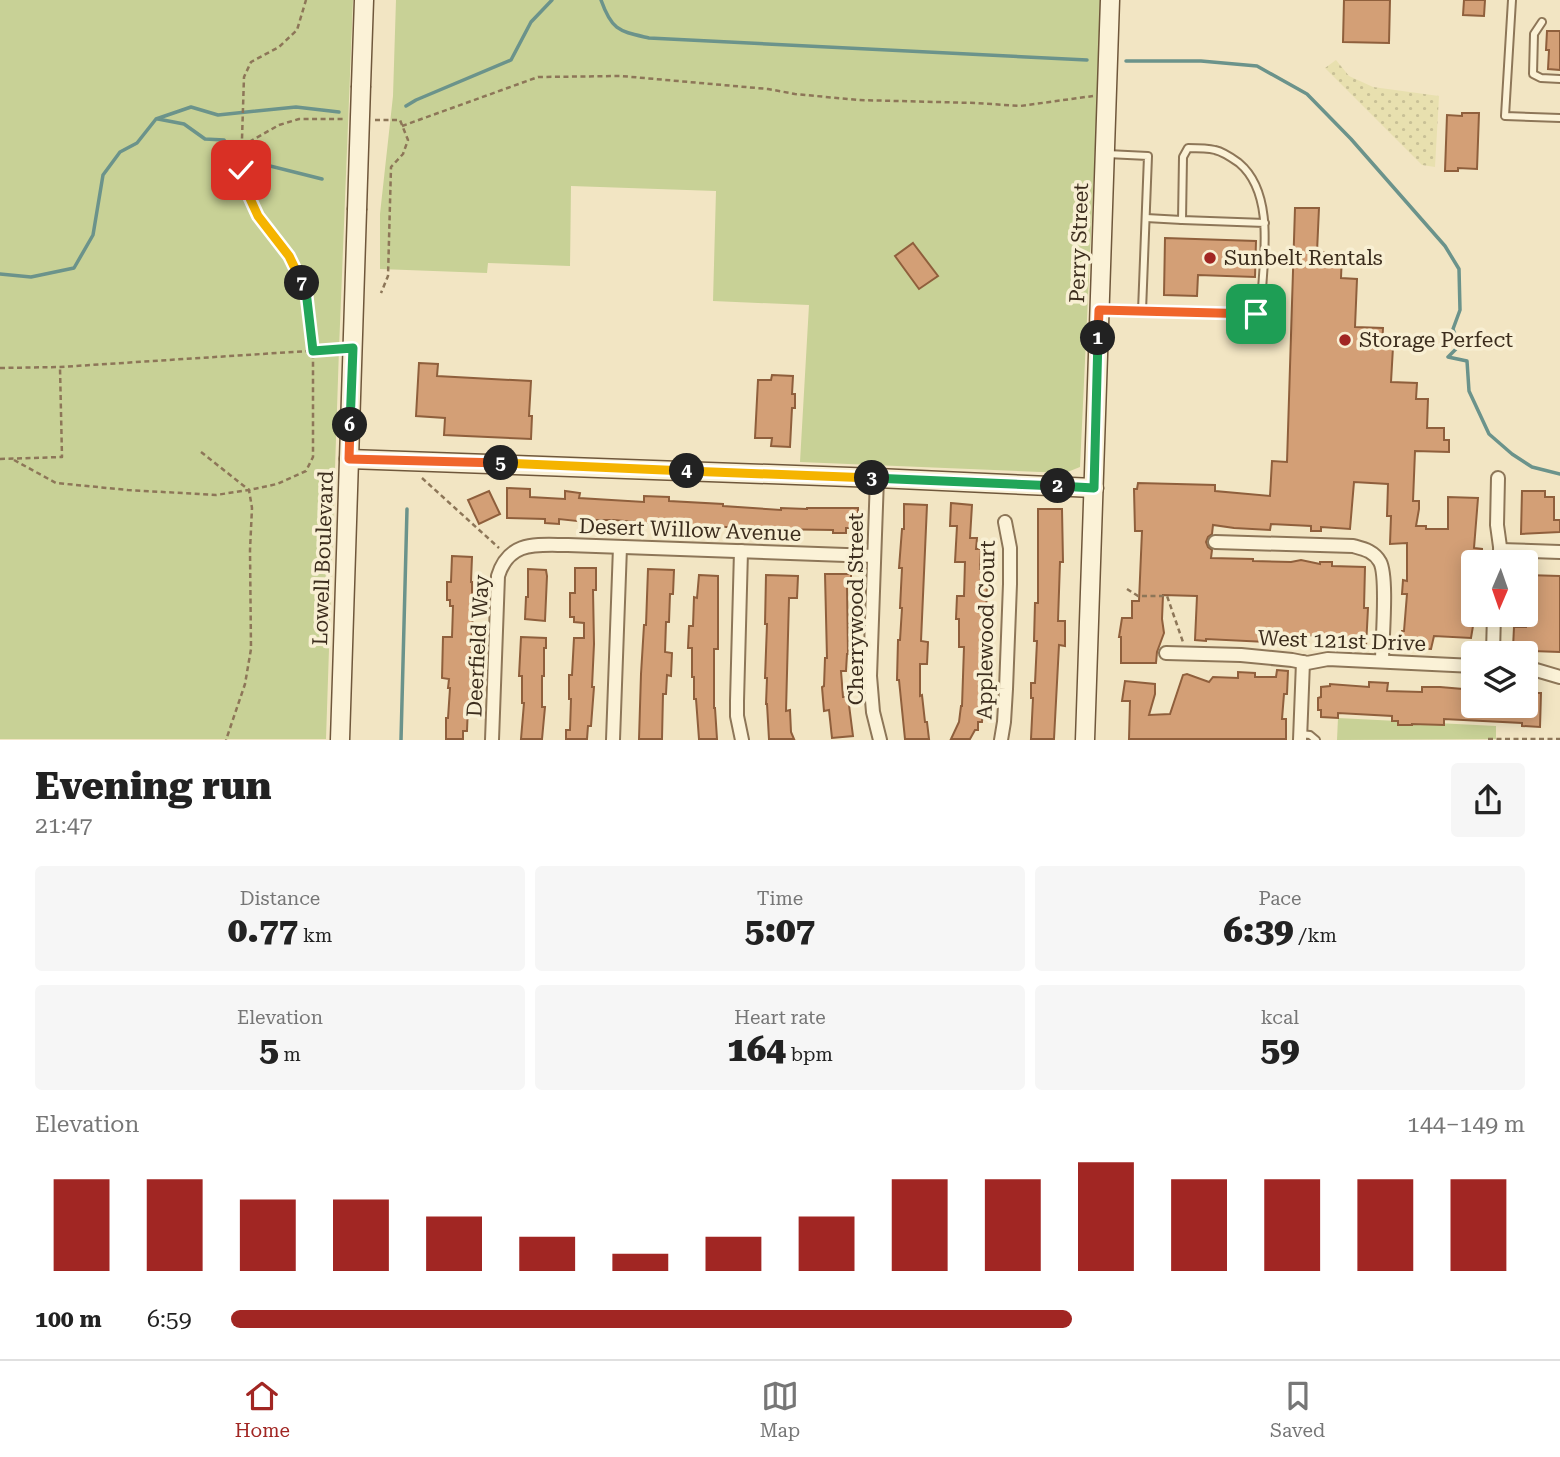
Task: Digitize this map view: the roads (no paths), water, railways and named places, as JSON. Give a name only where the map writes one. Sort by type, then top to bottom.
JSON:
[{"type":"street","name":"Lowell Boulevard","points":[[340,740],[364,0]]},
{"type":"street","name":"Perry Street","points":[[1085,740],[1110,0]]},
{"type":"street","points":[[349,459],[1094,488]]},
{"type":"street","name":"Cherrywood Street","points":[[877,478],[870,676],[873,712],[880,740]]},
{"type":"street","points":[[1498,478],[1499,550]]},
{"type":"street","name":"Applewood Court","points":[[1002,740],[1010,584],[1010,548],[1005,522]]},
{"type":"street","points":[[1215,542],[1353,546],[1373,553],[1382,565],[1384,585],[1382,661]]},
{"type":"street","name":"Desert Willow Avenue","points":[[503,552],[531,545],[874,556]]},
{"type":"street","points":[[614,740],[620,547]]},
{"type":"street","points":[[741,551],[737,716],[742,740]]},
{"type":"street","name":"Deerfield Way","points":[[492,740],[496,597],[498,576],[504,562],[503,552]]},
{"type":"street","points":[[1538,553],[1560,552]]},
{"type":"street","name":"West 121st Drive","points":[[1166,653],[1241,655],[1303,663],[1328,659],[1461,665]]},
{"type":"street","points":[[1300,737],[1303,663]]},
{"type":"street","points":[[1538,671],[1560,677]]},
{"type":"lane","points":[[1512,0],[1505,116],[1560,118]]},
{"type":"lane","points":[[1542,22],[1534,34],[1532,74],[1541,78],[1560,79]]},
{"type":"lane","points":[[1099,310],[1256,314],[1261,304],[1265,223],[1260,196],[1249,172],[1231,157],[1216,150],[1188,148],[1183,157],[1182,220]]},
{"type":"lane","points":[[1104,153],[1148,156],[1142,311]]},
{"type":"lane","points":[[1146,218],[1265,223]]},
{"type":"lane","points":[[1300,737],[1310,735],[1316,740]]},
{"type":"waterway","points":[[406,106],[511,60],[531,22],[552,0]]},
{"type":"waterway","points":[[601,0],[609,18],[618,28],[649,38],[1087,60]]},
{"type":"waterway","points":[[1126,61],[1201,61],[1257,66],[1307,94],[1351,139],[1445,246],[1459,269],[1460,310],[1453,329],[1459,346],[1448,357],[1467,361],[1469,391],[1489,434],[1532,467],[1560,474]]},
{"type":"waterway","points":[[0,274],[31,277],[74,268],[93,235],[103,175],[120,152],[137,143],[156,119],[191,107],[218,115],[296,107],[339,112]]},
{"type":"waterway","points":[[158,119],[184,124],[205,139],[224,140],[234,155]]},
{"type":"waterway","points":[[254,162],[322,179]]},
{"type":"waterway","points":[[401,740],[407,509]]},
{"type":"place","name":"Sunbelt Rentals","points":[[1210,258]]},
{"type":"place","name":"Storage Perfect","points":[[1345,340]]}]
